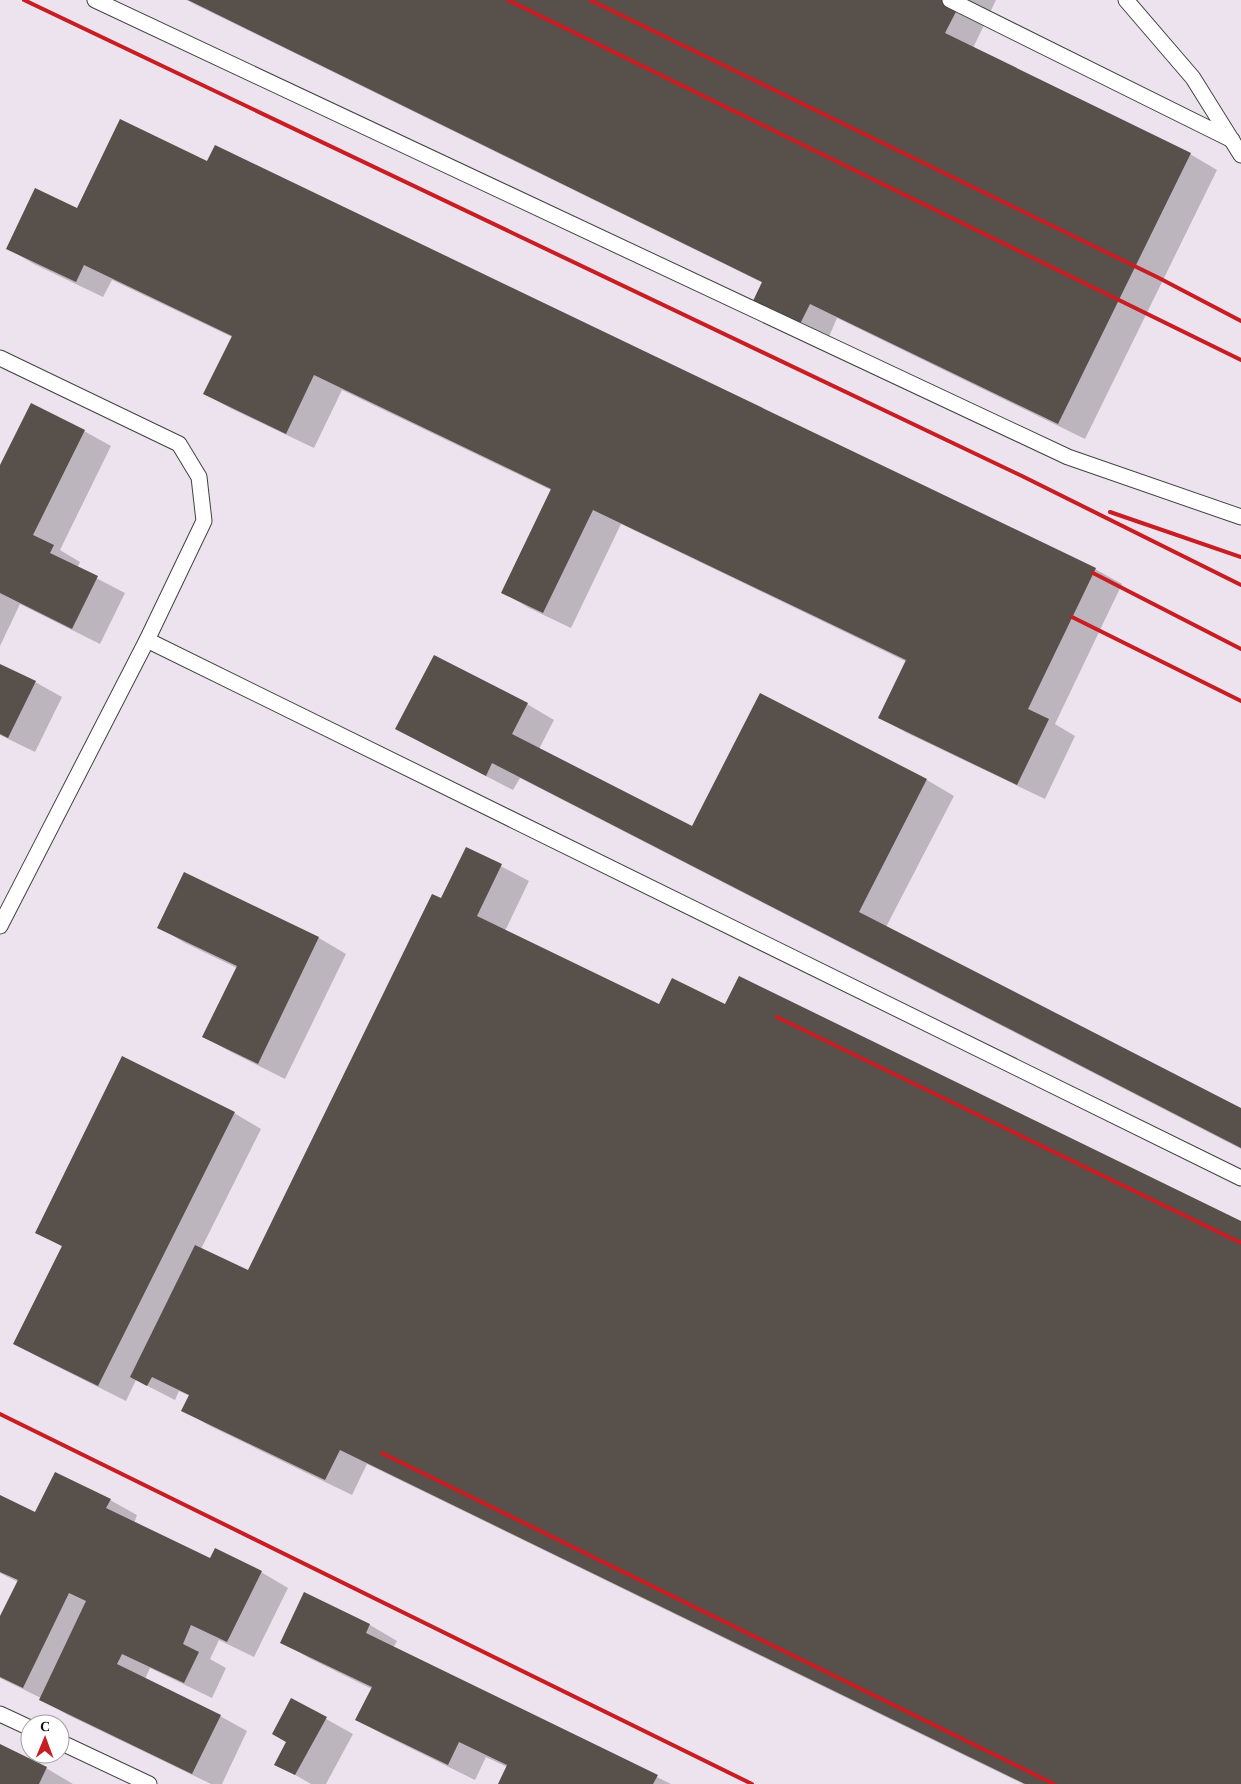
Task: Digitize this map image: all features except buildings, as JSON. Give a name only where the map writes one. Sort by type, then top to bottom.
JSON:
[{"type":"lane","points":[[94,0],[1068,457],[1241,517]]},
{"type":"lane","points":[[950,0],[1232,140]]},
{"type":"lane","points":[[1126,0],[1193,78],[1241,155]]},
{"type":"lane","points":[[0,358],[179,444],[199,477],[204,521],[147,640],[0,926]]},
{"type":"lane","points":[[147,640],[1241,1178]]},
{"type":"lane","points":[[0,1714],[20,1723]]},
{"type":"lane","points":[[70,1747],[149,1784]]},
{"type":"shaded area","points":[[0,0],[1241,0],[1241,1784],[0,1784]]},
{"type":"railway","points":[[24,0],[1022,476],[1241,585]]},
{"type":"railway","points":[[508,0],[1241,360]]},
{"type":"railway","points":[[590,0],[1159,278],[1241,321]]},
{"type":"railway","points":[[1110,512],[1241,557]]},
{"type":"railway","points":[[1093,573],[1241,649]]},
{"type":"railway","points":[[1072,617],[1241,701]]},
{"type":"railway","points":[[777,1017],[1241,1243]]},
{"type":"railway","points":[[0,1414],[752,1784]]},
{"type":"railway","points":[[382,1453],[1054,1784]]}]
